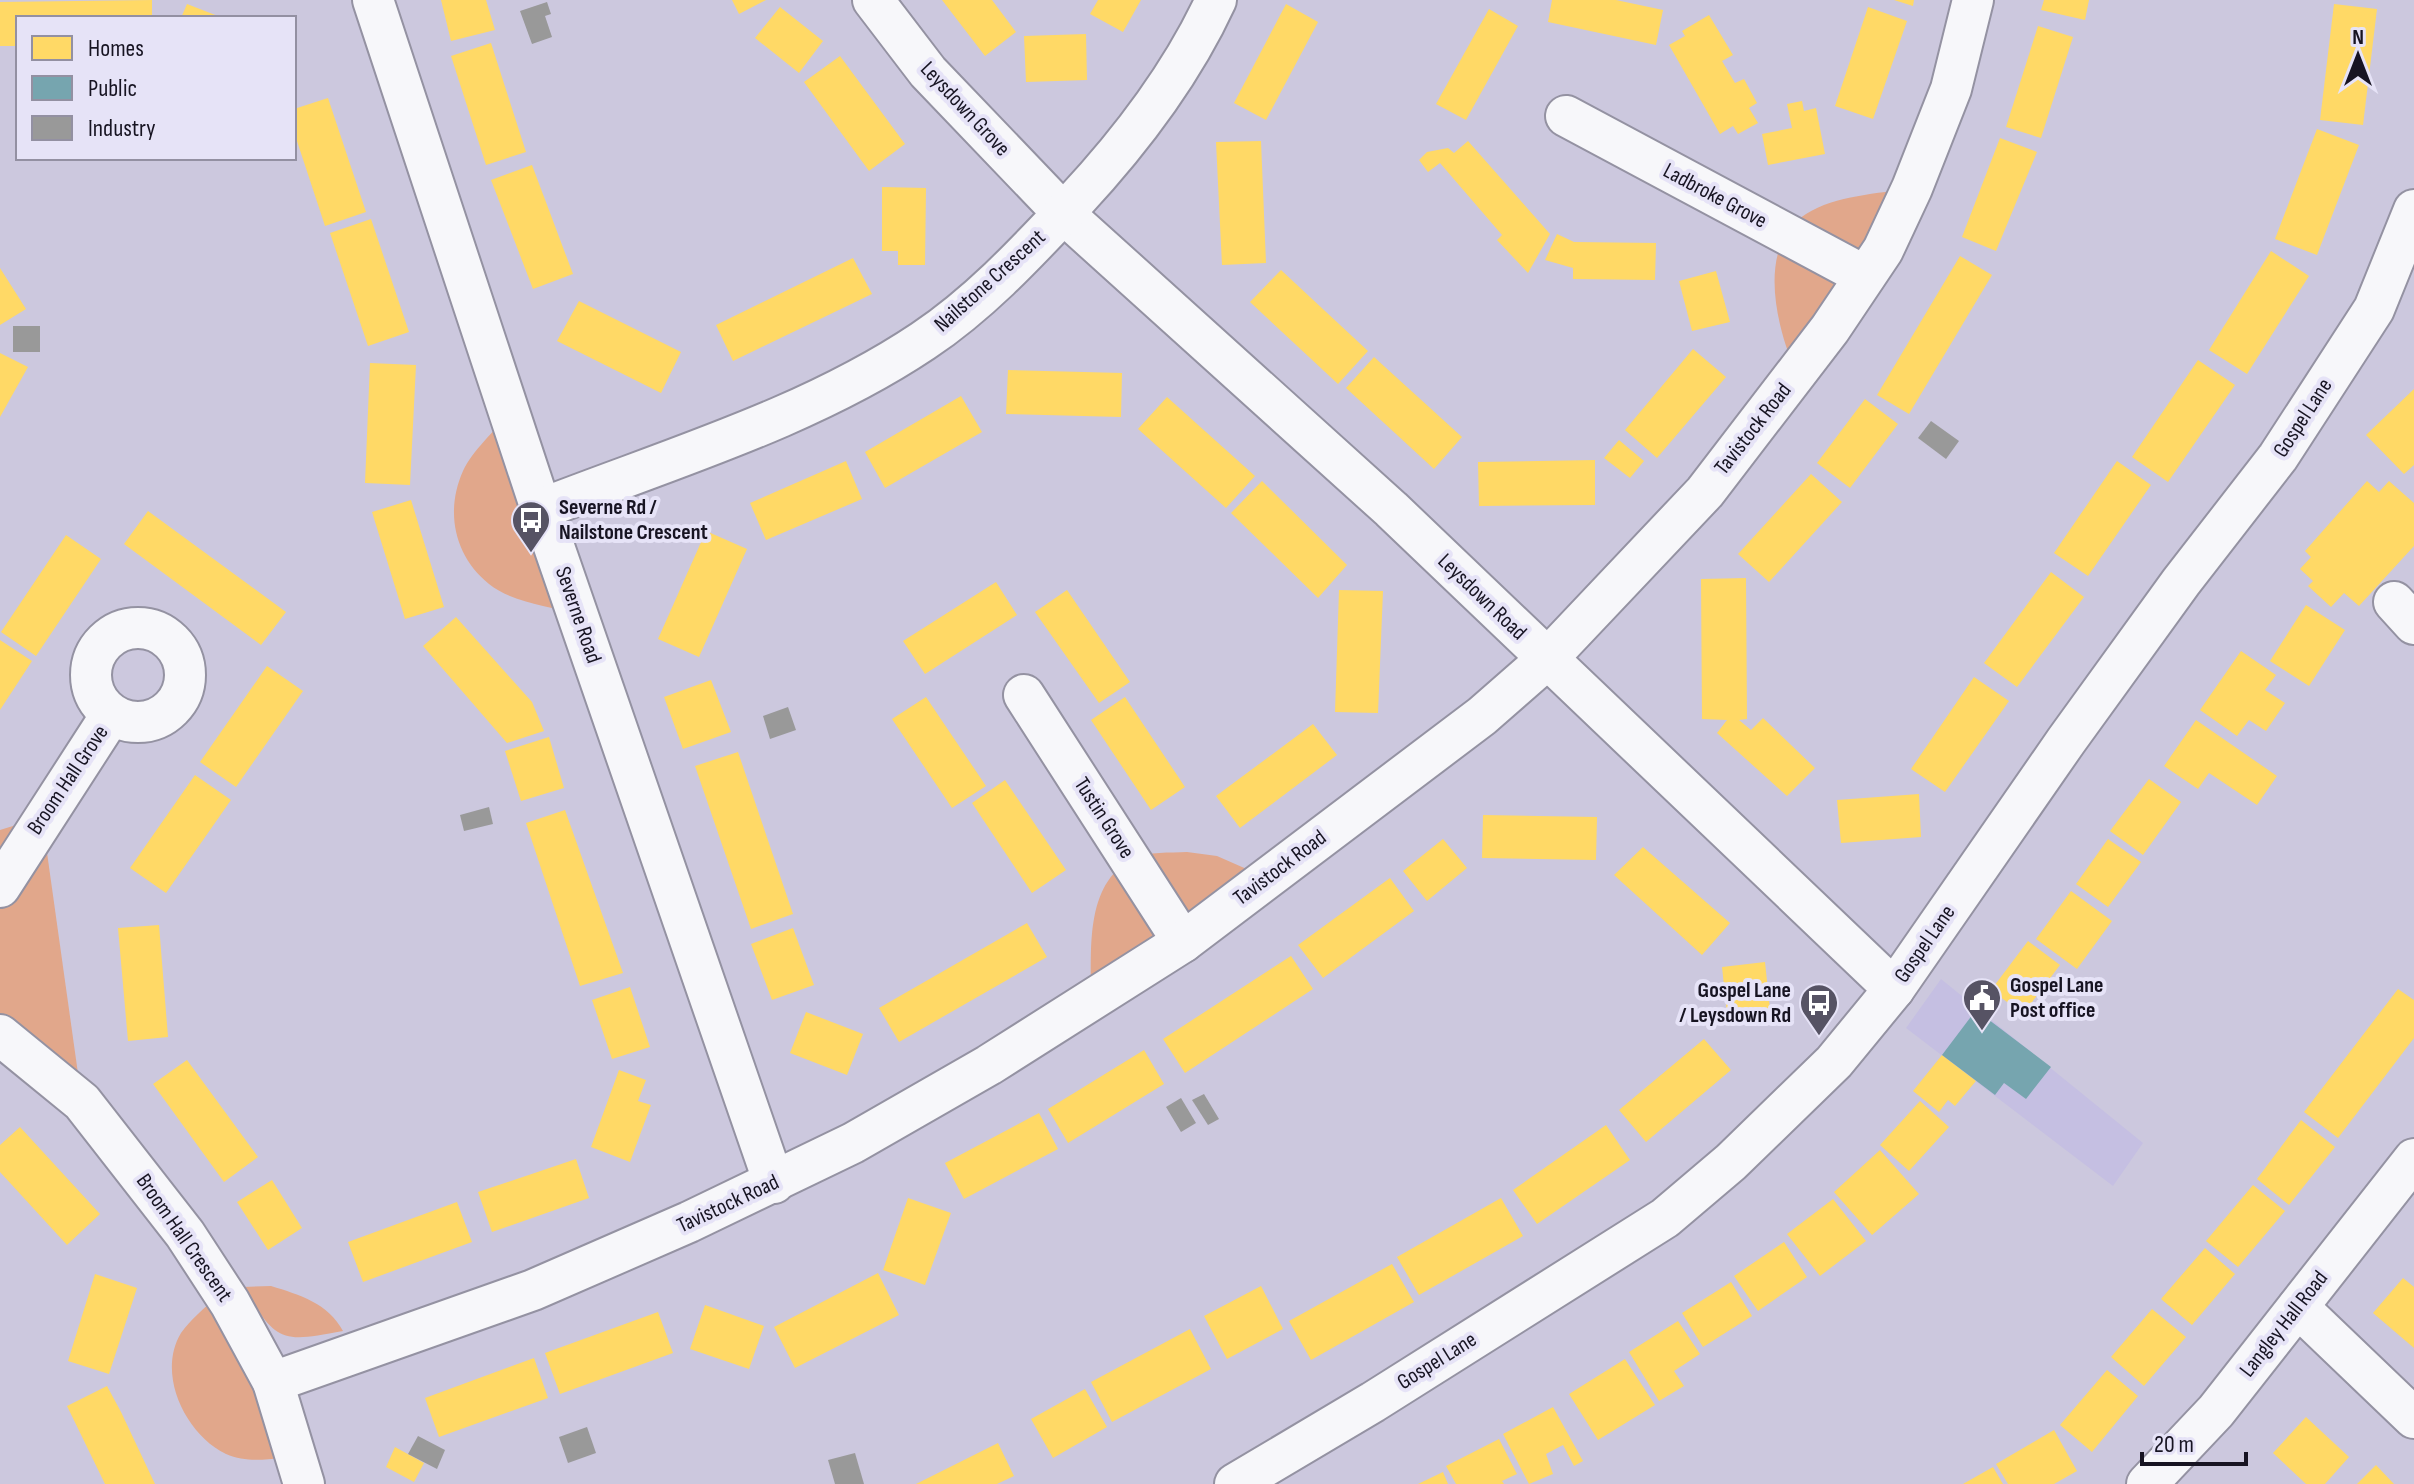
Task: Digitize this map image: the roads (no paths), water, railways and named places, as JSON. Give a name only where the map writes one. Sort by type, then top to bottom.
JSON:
[{"type":"street","name":"Severne Road","points":[[373,0],[541,509],[774,1183]]},
{"type":"street","name":"Leysdown Grove","points":[[873,0],[928,72],[1063,213]]},
{"type":"street","name":"Nailstone Crescent","points":[[541,509],[799,408],[924,340],[971,303],[1063,213],[1151,112],[1216,0]]},
{"type":"street","name":"Tavistock Road","points":[[273,1382],[533,1290],[774,1183],[853,1143],[989,1065],[1183,942],[1482,716],[1546,660],[1705,492],[1830,329],[1883,250],[1912,188],[1951,89],[1973,0]]},
{"type":"street","name":"Ladbroke Grove","points":[[1566,116],[1865,276]]},
{"type":"street","name":"Leysdown Road","points":[[1063,213],[1391,509],[1894,989]]},
{"type":"street","name":"Gospel Lane","points":[[1235,1484],[1398,1386],[1665,1218],[1794,1104],[1834,1062],[1894,989],[2066,741],[2181,582],[2278,457],[2374,309],[2411,227]]},
{"type":"street","name":"Tustin Grove","points":[[1024,695],[1183,942]]},
{"type":"street","name":"Broom Hall Grove","points":[[0,887],[111,715]]},
{"type":"street","name":"Broom Hall Crescent","points":[[0,1035],[82,1102],[185,1234],[230,1303],[273,1382],[304,1484]]},
{"type":"street","name":"Langley Hall Road","points":[[2147,1484],[2216,1411],[2414,1159]]},
{"type":"street","points":[[2298,1307],[2414,1418]]},
{"type":"place","name":"Severne Rd / Nailstone Crescent","points":[[531,554]]},
{"type":"place","name":"Gospel Lane Post office","points":[[1982,1032]]},
{"type":"place","name":"Gospel Lane / Leysdown Rd","points":[[1819,1037]]}]
